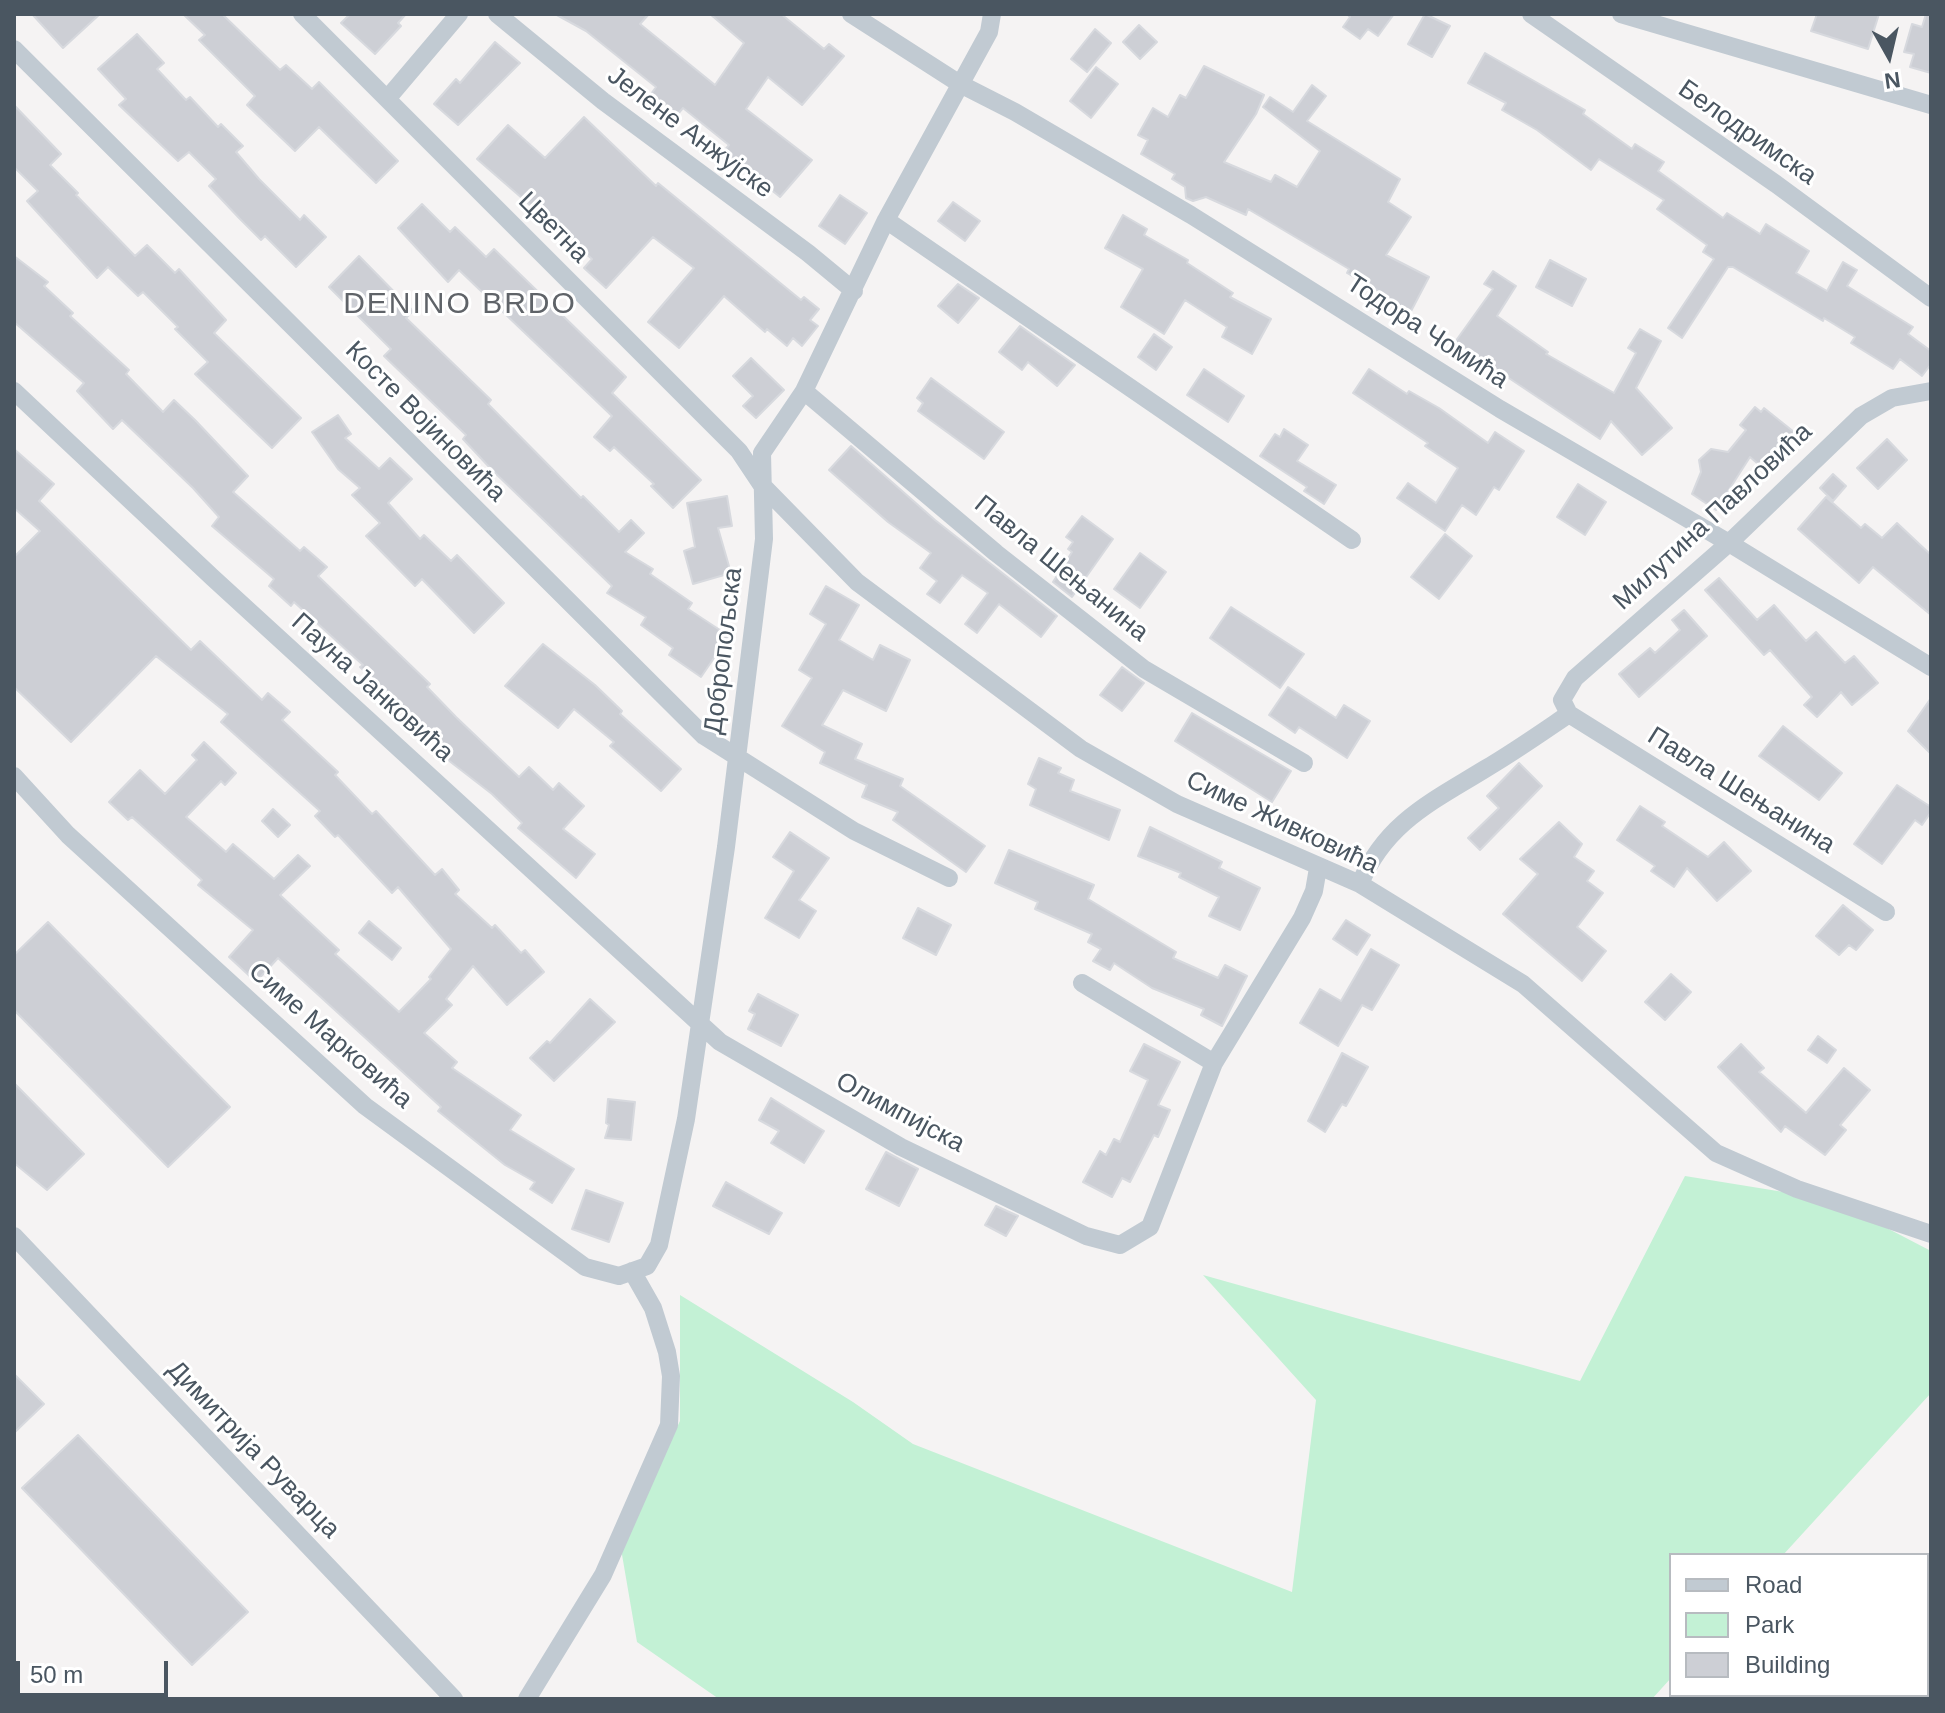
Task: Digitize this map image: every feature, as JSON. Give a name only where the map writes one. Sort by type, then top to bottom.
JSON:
[{"type":"street","name":"Цветна","points":[[302,14],[739,451],[761,484]]},
{"type":"street","points":[[387,99],[459,14]]},
{"type":"street","name":"Јелене Анжујске","points":[[497,14],[603,101],[808,253],[854,291]]},
{"type":"street","name":"Тодора Чомића","points":[[851,14],[960,84],[1015,112],[1191,215],[1500,409],[1729,543],[1931,667]]},
{"type":"street","points":[[960,84],[989,32],[992,14]]},
{"type":"street","name":"Белодримска","points":[[1531,14],[1776,184],[1931,298]]},
{"type":"street","points":[[1621,14],[1931,105]]},
{"type":"street","name":"Косте Војиновића","points":[[14,49],[704,736],[854,831],[949,878]]},
{"type":"street","name":"Добропољска","points":[[640,1269],[659,1245],[686,1119],[764,539],[762,453],[804,391],[886,220],[960,84]]},
{"type":"street","points":[[886,220],[1352,540]]},
{"type":"street","name":"Пауна Јанковића","points":[[14,391],[213,578],[699,1020]]},
{"type":"street","name":"Павла Шењанина","points":[[804,391],[996,553],[1144,669],[1304,763]]},
{"type":"street","name":"Милутина Павловића","points":[[1569,714],[1562,700],[1575,678],[1729,543],[1861,416],[1892,398],[1931,391]]},
{"type":"street","name":"Симе Живковића","points":[[761,484],[857,582],[1081,749],[1177,804],[1360,884],[1523,984],[1716,1153],[1797,1189],[1931,1234]]},
{"type":"street","points":[[1360,884],[1368,865],[1410,816],[1437,795],[1484,770],[1569,714]]},
{"type":"street","name":"Павла Шењанина","points":[[1569,714],[1886,912]]},
{"type":"street","name":"Симе Марковића","points":[[14,776],[68,835],[365,1106],[585,1267],[619,1276],[640,1269]]},
{"type":"street","points":[[1082,983],[1214,1063],[1302,918],[1314,891],[1318,868]]},
{"type":"street","name":"Олимпијска","points":[[699,1020],[720,1042],[901,1147],[1086,1236],[1120,1245],[1150,1227],[1214,1063]]},
{"type":"street","name":"Димитрија Руварца","points":[[14,1236],[454,1699]]},
{"type":"street","points":[[527,1699],[603,1575],[669,1425],[671,1376],[667,1352],[640,1269]]},
{"type":"green space","points":[[1685,1176],[1833,1200],[1931,1251],[1931,1393],[1785,1553],[1669,1553],[1669,1680],[1652,1699],[719,1699],[637,1642],[620,1543],[680,1421],[680,1295],[853,1402],[913,1444],[1292,1592],[1316,1400],[1203,1275],[1580,1381]]},
{"type":"green space","points":[[1931,1634],[1931,1699],[1868,1699],[1929,1697]]},
{"type":"building","points":[[32,14],[100,14],[63,48]]},
{"type":"building","points":[[183,14],[222,14],[280,70],[286,65],[312,89],[319,82],[398,161],[376,183],[319,127],[295,151],[247,105],[255,96],[199,40],[205,35]]},
{"type":"building","points":[[350,14],[406,14],[398,23],[401,26],[375,54],[341,23]]},
{"type":"building","points":[[555,14],[649,14],[640,24],[715,85],[744,43],[710,14],[781,14],[824,49],[829,44],[844,56],[802,105],[768,77],[746,109],[812,160],[780,197],[724,151],[729,145],[683,108],[677,115],[651,94],[656,87],[586,31]]},
{"type":"building","points":[[1347,14],[1394,14],[1378,36],[1368,29],[1360,39],[1343,27],[1350,17]]},
{"type":"building","points":[[1425,14],[1450,26],[1432,57],[1408,44]]},
{"type":"building","points":[[1817,14],[1879,14],[1868,49],[1811,31]]},
{"type":"building","points":[[1926,14],[1931,14],[1931,73],[1910,67],[1914,54],[1904,52],[1912,24],[1922,27]]},
{"type":"building","points":[[1139,25],[1157,42],[1140,59],[1123,42]]},
{"type":"building","points":[[1095,29],[1111,43],[1087,72],[1071,59]]},
{"type":"building","points":[[137,34],[164,63],[157,69],[186,100],[190,97],[218,127],[221,124],[243,146],[236,152],[259,179],[300,220],[304,215],[326,237],[296,267],[265,236],[261,240],[209,186],[216,179],[189,152],[178,161],[119,105],[126,99],[98,69]]},
{"type":"building","points":[[495,42],[520,63],[458,125],[434,104],[456,79],[460,83]]},
{"type":"building","points":[[1485,53],[1585,110],[1583,114],[1632,149],[1635,144],[1664,162],[1658,171],[1723,218],[1727,213],[1760,234],[1766,224],[1809,251],[1796,273],[1827,291],[1843,262],[1857,270],[1847,286],[1913,327],[1908,334],[1931,351],[1931,364],[1922,376],[1900,359],[1893,369],[1851,343],[1855,337],[1733,267],[1728,267],[1682,338],[1668,328],[1714,259],[1703,252],[1707,245],[1657,209],[1664,200],[1599,159],[1591,170],[1537,130],[1502,110],[1506,103],[1468,83]]},
{"type":"building","points":[[1204,66],[1264,95],[1256,114],[1224,162],[1271,182],[1275,175],[1297,187],[1320,151],[1263,107],[1270,97],[1293,112],[1312,85],[1326,96],[1307,121],[1400,179],[1388,202],[1411,217],[1386,255],[1429,277],[1409,315],[1381,300],[1384,294],[1347,273],[1349,269],[1248,209],[1246,215],[1206,197],[1193,201],[1186,198],[1185,187],[1172,179],[1175,174],[1141,154],[1148,140],[1138,135],[1153,108],[1168,117],[1180,95],[1186,98]]},
{"type":"building","points":[[1096,67],[1118,84],[1091,118],[1070,101]]},
{"type":"building","points":[[14,105],[61,154],[50,165],[78,193],[76,195],[135,256],[147,245],[175,273],[179,269],[226,320],[214,333],[301,418],[272,448],[195,374],[208,362],[175,329],[178,327],[143,292],[138,296],[108,267],[97,278],[27,201],[38,191],[14,167]]},
{"type":"building","points":[[584,117],[656,186],[658,183],[801,300],[804,297],[819,309],[810,320],[818,326],[802,346],[793,338],[787,346],[767,329],[765,332],[724,296],[679,348],[648,322],[694,268],[653,237],[606,288],[584,268],[592,259],[477,159],[508,125],[545,158]]},
{"type":"building","points":[[840,195],[867,213],[845,244],[819,226]]},
{"type":"building","points":[[953,202],[980,221],[965,241],[938,221]]},
{"type":"building","points":[[422,204],[450,232],[455,227],[486,257],[494,249],[626,377],[612,393],[701,480],[673,508],[651,486],[654,484],[614,447],[610,451],[594,437],[612,416],[459,270],[448,282],[398,228]]},
{"type":"building","points":[[1123,215],[1147,229],[1144,235],[1188,260],[1187,263],[1233,293],[1230,297],[1271,319],[1252,354],[1222,337],[1227,327],[1185,300],[1164,334],[1121,307],[1143,269],[1105,248]]},
{"type":"building","points":[[14,256],[48,282],[44,286],[73,313],[70,316],[129,370],[126,374],[163,412],[174,400],[195,420],[248,476],[233,492],[300,551],[304,547],[327,567],[318,576],[430,684],[427,687],[456,717],[519,777],[529,767],[553,790],[559,783],[584,806],[563,829],[595,854],[576,878],[518,828],[522,823],[492,794],[439,753],[444,747],[360,667],[363,665],[294,602],[291,606],[269,586],[274,579],[212,526],[219,517],[193,488],[122,420],[113,429],[77,391],[84,383],[14,322]]},
{"type":"building","points":[[359,256],[413,311],[406,318],[491,400],[488,404],[581,498],[583,496],[619,532],[631,520],[644,533],[625,552],[653,569],[650,574],[692,603],[688,609],[729,636],[701,677],[669,655],[673,648],[641,625],[646,617],[607,593],[612,586],[491,469],[463,439],[466,435],[384,356],[391,349],[329,287]]},
{"type":"building","points":[[1550,260],[1586,279],[1572,306],[1536,287]]},
{"type":"building","points":[[1493,271],[1516,286],[1497,316],[1548,352],[1546,354],[1614,393],[1636,353],[1628,348],[1640,329],[1661,341],[1636,388],[1672,428],[1642,455],[1611,421],[1600,439],[1455,342],[1493,289],[1484,284]]},
{"type":"building","points":[[958,284],[979,298],[958,323],[938,306]]},
{"type":"building","points":[[1020,326],[1075,365],[1057,386],[1028,362],[1022,370],[999,352]]},
{"type":"building","points":[[1154,334],[1172,347],[1156,370],[1138,357]]},
{"type":"building","points":[[751,358],[784,390],[756,418],[743,406],[753,396],[733,376]]},
{"type":"building","points":[[1204,369],[1244,396],[1228,422],[1187,395]]},
{"type":"building","points":[[1369,369],[1407,394],[1409,391],[1439,408],[1488,443],[1495,432],[1524,451],[1499,490],[1494,487],[1476,515],[1462,505],[1445,531],[1397,498],[1408,483],[1436,503],[1458,468],[1425,446],[1428,443],[1353,393]]},
{"type":"building","points":[[931,378],[1004,432],[984,459],[918,411],[923,403],[917,398]]},
{"type":"building","points":[[1755,407],[1761,412],[1764,408],[1794,432],[1764,469],[1750,457],[1716,510],[1692,494],[1701,472],[1699,460],[1711,449],[1728,452],[1746,430],[1740,425]]},
{"type":"building","points":[[338,415],[351,434],[345,438],[379,469],[390,458],[412,479],[388,503],[420,539],[424,535],[451,561],[457,555],[504,603],[474,633],[422,579],[415,586],[366,536],[380,523],[352,495],[360,488],[338,469],[312,432]]},
{"type":"building","points":[[1284,429],[1308,445],[1297,461],[1336,485],[1324,504],[1304,491],[1307,487],[1260,456],[1275,434],[1280,437]]},
{"type":"building","points":[[1887,439],[1907,460],[1878,489],[1857,468]]},
{"type":"building","points":[[851,446],[935,520],[1057,616],[1041,637],[999,604],[977,633],[965,624],[988,593],[962,575],[940,603],[927,594],[937,581],[920,568],[931,553],[888,522],[829,470]]},
{"type":"building","points":[[14,449],[54,484],[39,501],[191,650],[200,641],[262,700],[268,693],[290,712],[282,720],[338,772],[335,775],[372,814],[376,811],[435,875],[442,869],[459,890],[455,894],[492,928],[495,925],[521,953],[525,950],[544,972],[507,1005],[473,966],[446,999],[452,1005],[424,1033],[457,1062],[452,1068],[521,1115],[510,1130],[574,1169],[552,1203],[530,1189],[535,1182],[505,1165],[438,1111],[441,1107],[278,958],[256,982],[229,957],[253,930],[198,885],[202,880],[132,817],[128,820],[109,802],[140,770],[165,794],[197,760],[192,755],[204,742],[236,773],[225,785],[221,781],[186,817],[226,852],[233,844],[274,879],[298,855],[310,866],[280,895],[339,950],[335,954],[399,1012],[431,979],[429,977],[451,949],[398,887],[392,893],[338,835],[335,837],[315,816],[320,811],[221,722],[228,714],[156,656],[71,742],[14,687],[14,557],[40,531],[14,508]]},
{"type":"building","points":[[1833,474],[1846,486],[1833,501],[1820,488]]},
{"type":"building","points":[[1578,484],[1606,502],[1585,535],[1557,517]]},
{"type":"building","points":[[727,496],[732,526],[718,528],[731,573],[693,584],[684,551],[695,547],[687,503]]},
{"type":"building","points":[[1826,497],[1861,528],[1865,524],[1882,538],[1897,523],[1931,555],[1931,615],[1873,567],[1859,583],[1798,529]]},
{"type":"building","points":[[1082,516],[1113,539],[1072,597],[1053,582],[1072,552],[1068,549],[1073,542],[1066,537]]},
{"type":"building","points":[[1445,534],[1472,556],[1439,599],[1411,577]]},
{"type":"building","points":[[1140,553],[1166,572],[1140,608],[1114,589]]},
{"type":"building","points":[[1719,578],[1757,620],[1774,605],[1806,641],[1816,632],[1845,663],[1854,656],[1878,683],[1852,705],[1841,692],[1817,717],[1804,705],[1812,697],[1770,650],[1764,655],[1705,590]]},
{"type":"building","points":[[826,586],[859,605],[839,640],[873,660],[880,645],[910,660],[886,711],[843,690],[822,725],[862,744],[855,759],[903,779],[900,786],[985,846],[966,872],[893,820],[898,812],[862,797],[867,785],[820,763],[825,752],[782,726],[812,678],[799,670],[826,624],[810,614]]},
{"type":"building","points":[[1231,607],[1304,654],[1280,688],[1210,638]]},
{"type":"building","points":[[1684,610],[1707,636],[1639,697],[1619,674],[1650,648],[1655,653],[1680,630],[1672,620]]},
{"type":"building","points":[[543,644],[595,685],[622,711],[620,714],[681,769],[661,791],[610,746],[614,742],[574,709],[558,728],[505,686]]},
{"type":"building","points":[[1122,667],[1144,683],[1122,711],[1100,695]]},
{"type":"building","points":[[1288,687],[1336,718],[1344,705],[1370,721],[1347,758],[1299,727],[1295,733],[1269,715]]},
{"type":"building","points":[[1931,698],[1931,754],[1908,731]]},
{"type":"building","points":[[1192,713],[1291,771],[1272,802],[1175,741]]},
{"type":"building","points":[[1783,726],[1842,773],[1819,800],[1759,756]]},
{"type":"building","points":[[1039,758],[1061,768],[1058,773],[1074,780],[1070,791],[1120,810],[1109,840],[1030,805],[1036,789],[1028,784]]},
{"type":"building","points":[[1519,763],[1542,786],[1480,850],[1468,838],[1499,808],[1487,796]]},
{"type":"building","points":[[1897,785],[1931,807],[1931,812],[1922,825],[1915,820],[1882,864],[1854,844]]},
{"type":"building","points":[[1640,806],[1665,822],[1662,826],[1708,857],[1724,842],[1751,871],[1717,901],[1687,868],[1674,887],[1651,871],[1655,866],[1617,840]]},
{"type":"building","points":[[273,809],[290,825],[278,837],[262,821]]},
{"type":"building","points":[[1559,822],[1582,844],[1574,857],[1594,871],[1587,881],[1603,893],[1577,927],[1606,951],[1582,981],[1503,914],[1538,874],[1520,859]]},
{"type":"building","points":[[1150,827],[1222,862],[1219,868],[1260,888],[1240,930],[1209,916],[1219,897],[1179,877],[1181,873],[1138,856]]},
{"type":"building","points":[[790,832],[829,858],[799,900],[816,911],[799,938],[765,918],[794,871],[773,857]]},
{"type":"building","points":[[1009,850],[1094,885],[1088,899],[1176,952],[1173,958],[1218,978],[1225,965],[1247,976],[1222,1026],[1201,1015],[1204,1009],[1152,988],[1114,963],[1110,970],[1093,961],[1101,949],[1088,942],[1092,934],[1035,909],[1038,902],[995,883]]},
{"type":"building","points":[[1843,905],[1873,930],[1856,950],[1849,945],[1839,955],[1816,936]]},
{"type":"building","points":[[918,908],[951,925],[936,955],[903,938]]},
{"type":"building","points":[[1346,920],[1370,935],[1357,955],[1333,939]]},
{"type":"building","points":[[369,921],[401,948],[392,960],[359,933]]},
{"type":"building","points":[[48,922],[230,1107],[168,1167],[14,1010],[14,955]]},
{"type":"building","points":[[1371,949],[1399,965],[1372,1010],[1362,1005],[1338,1046],[1300,1023],[1320,989],[1341,1001]]},
{"type":"building","points":[[1671,974],[1691,992],[1665,1020],[1645,1002]]},
{"type":"building","points":[[758,994],[798,1015],[781,1046],[748,1029],[755,1014],[749,1011]]},
{"type":"building","points":[[590,999],[615,1022],[554,1081],[530,1058],[547,1041],[550,1043]]},
{"type":"building","points":[[1818,1036],[1836,1050],[1827,1063],[1808,1050]]},
{"type":"building","points":[[1144,1044],[1180,1062],[1158,1105],[1170,1110],[1158,1137],[1154,1135],[1130,1182],[1122,1178],[1112,1197],[1083,1182],[1100,1151],[1106,1155],[1114,1139],[1120,1142],[1148,1080],[1130,1071]]},
{"type":"building","points":[[1741,1044],[1764,1068],[1759,1072],[1806,1113],[1844,1068],[1870,1090],[1840,1125],[1846,1130],[1825,1155],[1785,1126],[1781,1132],[1718,1067]]},
{"type":"building","points":[[1342,1053],[1368,1067],[1346,1106],[1342,1104],[1325,1132],[1308,1121]]},
{"type":"building","points":[[14,1083],[84,1154],[47,1190],[14,1163]]},
{"type":"building","points":[[771,1098],[824,1131],[804,1163],[771,1143],[779,1131],[759,1120]]},
{"type":"building","points":[[608,1099],[635,1102],[631,1140],[605,1138],[609,1125],[606,1123]]},
{"type":"building","points":[[886,1152],[918,1169],[899,1206],[866,1189]]},
{"type":"building","points":[[726,1182],[782,1213],[769,1234],[713,1206]]},
{"type":"building","points":[[586,1190],[623,1203],[609,1242],[572,1229]]},
{"type":"building","points":[[996,1206],[1018,1216],[1006,1236],[985,1225]]},
{"type":"building","points":[[14,1374],[44,1404],[14,1433]]},
{"type":"building","points":[[78,1435],[248,1612],[192,1665],[22,1488]]},
{"type":"district","name":"DENINO BRDO","points":[[460,305]]}]
